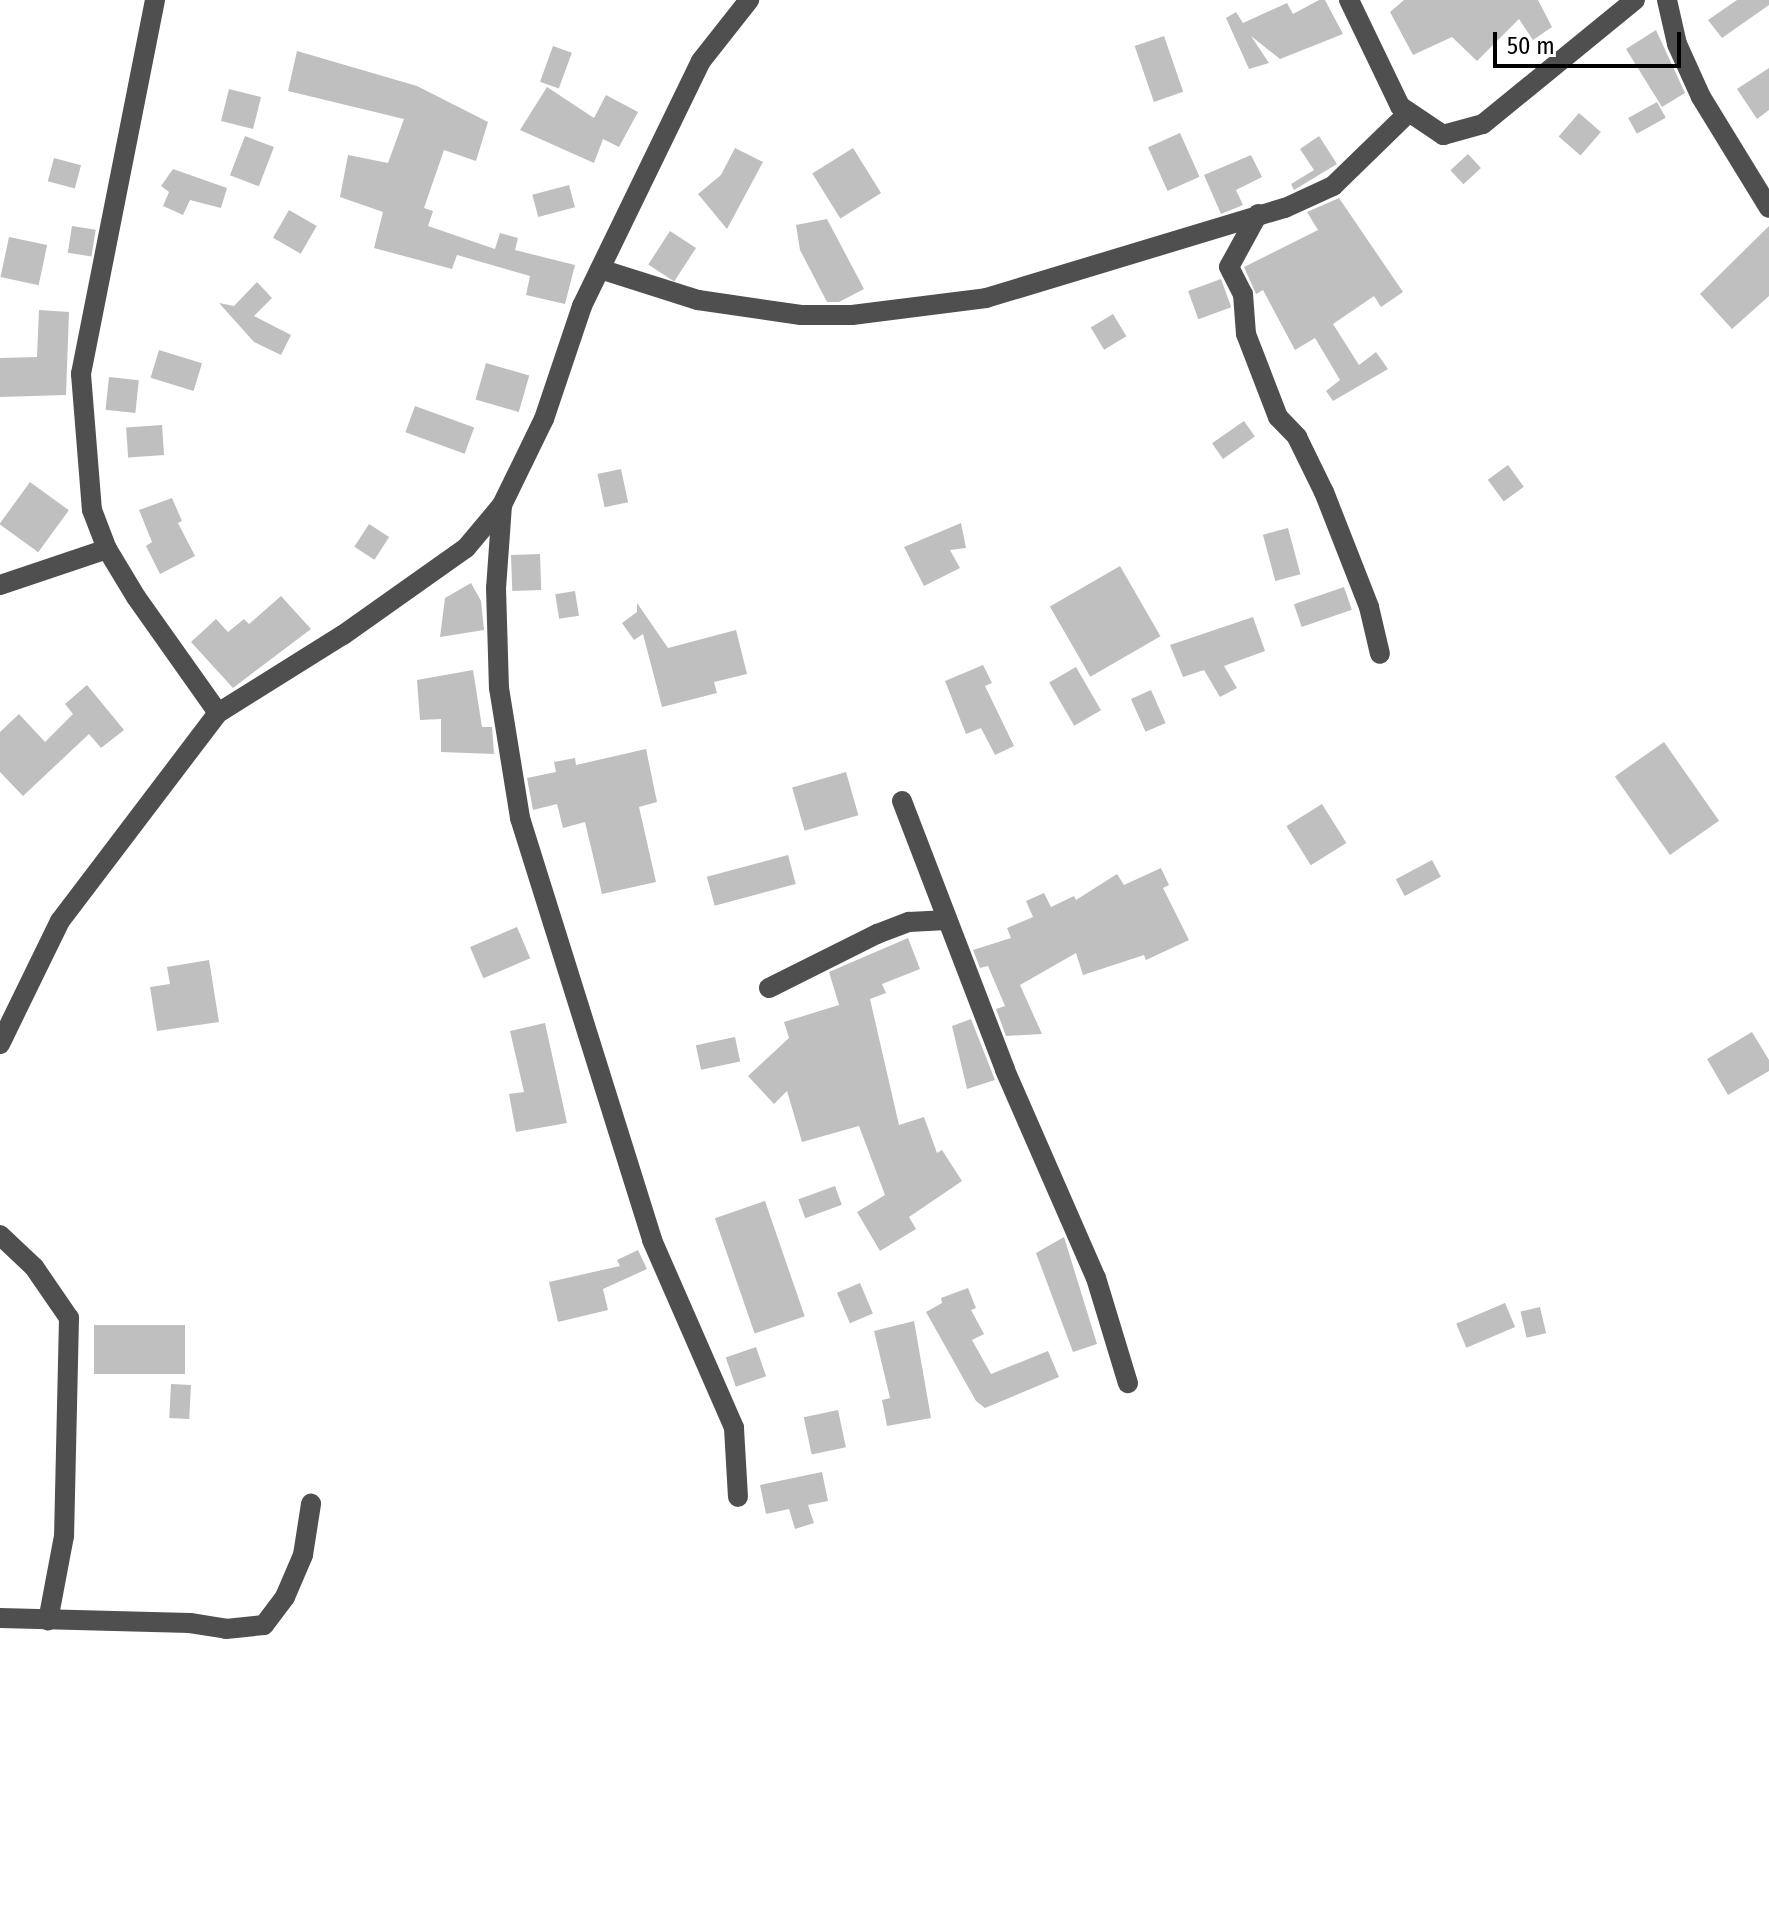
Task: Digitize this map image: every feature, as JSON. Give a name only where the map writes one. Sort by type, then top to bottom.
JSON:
[{"type":"street","points":[[155,0],[81,374],[92,510],[107,549],[218,713]]},
{"type":"street","points":[[0,1044],[60,921],[218,713],[343,635],[466,548],[502,505],[544,419],[600,269],[701,61],[749,0]]},
{"type":"street","points":[[1349,0],[1371,36],[1379,70],[1408,113],[1443,135],[1483,124],[1635,0]]},
{"type":"street","points":[[1667,0],[1677,44],[1701,97],[1769,208]]},
{"type":"street","points":[[600,269],[698,300],[801,315],[852,315],[986,298],[1285,208],[1333,186],[1372,154],[1408,113]]},
{"type":"street","points":[[1258,214],[1229,267],[1243,294],[1246,334],[1278,417],[1297,437],[1324,492],[1369,607],[1380,654]]},
{"type":"street","points":[[502,505],[496,588],[499,688],[520,818],[652,1240],[734,1428],[738,1497]]},
{"type":"street","points":[[0,585],[107,549]]},
{"type":"street","points":[[902,801],[1005,1070],[1096,1278],[1128,1383]]},
{"type":"street","points":[[769,988],[877,934],[909,922],[947,920]]},
{"type":"street","points":[[0,1235],[34,1267],[69,1318],[64,1536],[48,1621]]},
{"type":"street","points":[[0,1618],[264,1625],[285,1597],[303,1555],[311,1504]]},
{"type":"building","points":[[1319,0],[1325,0],[1343,34],[1280,59],[1251,36],[1269,63],[1249,69],[1226,18],[1236,12],[1243,23],[1287,3],[1293,14]]},
{"type":"building","points":[[1404,0],[1538,0],[1552,27],[1533,40],[1519,19],[1477,61],[1452,37],[1413,55],[1390,12]]},
{"type":"building","points":[[1737,0],[1769,0],[1769,5],[1722,38],[1708,20]]},
{"type":"building","points":[[1656,30],[1685,93],[1662,107],[1626,49]]},
{"type":"building","points":[[1164,36],[1183,92],[1154,102],[1135,46]]},
{"type":"building","points":[[553,46],[572,53],[559,89],[540,82]]},
{"type":"building","points":[[297,51],[417,86],[488,122],[476,161],[444,150],[424,208],[433,211],[428,226],[495,249],[500,233],[518,238],[515,250],[575,265],[565,304],[526,295],[530,276],[457,255],[452,269],[374,248],[383,212],[340,197],[348,155],[388,163],[404,119],[288,91]]},
{"type":"building","points":[[1769,68],[1769,110],[1757,119],[1737,89]]},
{"type":"building","points":[[547,87],[594,118],[606,95],[638,112],[619,147],[603,139],[594,163],[520,130]]},
{"type":"building","points":[[229,89],[261,97],[253,129],[221,121]]},
{"type":"building","points":[[1657,102],[1666,118],[1637,134],[1628,118]]},
{"type":"building","points":[[1579,113],[1601,132],[1581,155],[1559,136]]},
{"type":"building","points":[[1180,133],[1200,177],[1168,191],[1148,147]]},
{"type":"building","points":[[245,136],[274,147],[259,186],[230,175]]},
{"type":"building","points":[[1319,136],[1337,164],[1294,190],[1291,184],[1314,170],[1300,149]]},
{"type":"building","points":[[735,148],[763,162],[727,229],[698,194],[721,175]]},
{"type":"building","points":[[853,148],[881,193],[840,218],[812,173]]},
{"type":"building","points":[[1468,154],[1481,168],[1463,184],[1450,170]]},
{"type":"building","points":[[1251,155],[1262,177],[1236,190],[1243,205],[1221,214],[1204,175]]},
{"type":"building","points":[[54,158],[81,165],[75,188],[48,181]]},
{"type":"building","points":[[173,169],[227,188],[221,208],[190,200],[183,215],[163,206],[169,192],[161,186]]},
{"type":"building","points":[[569,185],[575,207],[538,217],[532,195]]},
{"type":"building","points":[[1339,198],[1403,292],[1381,307],[1374,296],[1333,324],[1359,365],[1376,352],[1388,369],[1333,401],[1326,391],[1340,380],[1315,338],[1295,350],[1263,290],[1256,294],[1244,267],[1318,230],[1307,212]]},
{"type":"building","points":[[289,210],[317,226],[301,254],[273,238]]},
{"type":"building","points":[[827,219],[864,289],[839,302],[827,302],[800,250],[796,225]]},
{"type":"building","points":[[72,226],[96,230],[91,256],[68,253]]},
{"type":"building","points":[[1769,226],[1769,296],[1732,329],[1700,294]]},
{"type":"building","points":[[670,231],[696,248],[674,281],[648,265]]},
{"type":"building","points":[[9,237],[47,245],[39,285],[0,277]]},
{"type":"building","points":[[1221,279],[1231,307],[1198,319],[1188,291]]},
{"type":"building","points":[[257,282],[272,298],[254,316],[291,335],[281,355],[254,342],[219,303],[234,306]]},
{"type":"building","points":[[39,310],[69,312],[66,395],[0,397],[0,358],[37,357]]},
{"type":"building","points":[[1113,314],[1126,336],[1104,350],[1091,327]]},
{"type":"building","points":[[159,350],[202,363],[194,391],[151,378]]},
{"type":"building","points":[[486,363],[529,375],[519,412],[476,400]]},
{"type":"building","points":[[109,377],[139,380],[135,413],[106,410]]},
{"type":"building","points":[[415,406],[474,428],[465,454],[405,432]]},
{"type":"building","points":[[1244,421],[1255,437],[1223,459],[1212,443]]},
{"type":"building","points":[[162,425],[164,455],[128,457],[126,428]]},
{"type":"building","points":[[1508,465],[1524,487],[1504,502],[1488,480]]},
{"type":"building","points":[[621,469],[628,502],[605,507],[598,474]]},
{"type":"building","points":[[30,482],[69,510],[38,552],[0,524]]},
{"type":"building","points":[[172,498],[182,521],[178,523],[195,556],[160,574],[146,546],[152,542],[139,510]]},
{"type":"building","points":[[961,523],[966,548],[950,550],[960,568],[924,586],[904,547]]},
{"type":"building","points":[[369,524],[389,537],[374,560],[354,547]]},
{"type":"building","points":[[1288,528],[1300,574],[1275,581],[1263,535]]},
{"type":"building","points":[[540,554],[541,590],[512,591],[511,555]]},
{"type":"building","points":[[1120,566],[1160,636],[1090,677],[1050,606]]},
{"type":"building","points":[[471,583],[481,601],[484,630],[440,637],[445,598]]},
{"type":"building","points":[[1344,587],[1352,610],[1302,627],[1294,604]]},
{"type":"building","points":[[575,591],[579,616],[559,619],[555,594]]},
{"type":"building","points":[[281,596],[311,629],[233,688],[191,642],[216,619],[228,632],[244,619],[249,624]]},
{"type":"building","points":[[637,603],[668,648],[736,630],[747,674],[714,682],[717,693],[662,707],[643,634],[634,640],[622,623],[637,612]]},
{"type":"building","points":[[1253,617],[1265,651],[1224,666],[1237,688],[1220,697],[1204,670],[1183,677],[1170,645]]},
{"type":"building","points":[[983,665],[992,683],[985,686],[1014,746],[995,755],[981,728],[966,734],[945,681]]},
{"type":"building","points":[[1076,667],[1101,710],[1074,726],[1049,682]]},
{"type":"building","points":[[473,670],[482,727],[492,727],[494,754],[441,752],[441,719],[420,720],[417,680]]},
{"type":"building","points":[[87,685],[124,730],[101,748],[89,734],[23,796],[0,772],[0,732],[19,714],[45,742],[73,714],[65,704]]},
{"type":"building","points":[[1151,690],[1166,723],[1146,732],[1131,699]]},
{"type":"building","points":[[1664,742],[1719,821],[1670,855],[1615,776]]},
{"type":"building","points":[[646,749],[657,802],[639,807],[656,882],[602,894],[585,822],[563,828],[557,804],[533,810],[527,778],[556,772],[554,762],[575,758],[576,765]]},
{"type":"building","points":[[846,772],[858,815],[805,831],[792,787]]},
{"type":"building","points":[[1322,804],[1346,843],[1311,865],[1286,826]]},
{"type":"building","points":[[788,855],[796,884],[715,906],[707,877]]},
{"type":"building","points":[[1432,860],[1441,877],[1405,896],[1396,879]]},
{"type":"building","points":[[1161,868],[1169,885],[1163,888],[1189,940],[1146,960],[1144,955],[1083,975],[1076,953],[1020,985],[1042,1034],[1006,1036],[996,1009],[1005,1006],[988,966],[980,968],[973,950],[1011,938],[1007,928],[1033,917],[1026,901],[1044,893],[1051,907],[1074,896],[1076,900],[1117,874],[1124,885]]},
{"type":"building","points":[[517,927],[530,958],[483,978],[470,947]]},
{"type":"building","points":[[908,938],[920,969],[882,984],[886,993],[870,999],[899,1125],[924,1117],[937,1153],[942,1150],[962,1181],[909,1217],[916,1229],[880,1251],[857,1212],[885,1195],[859,1126],[802,1142],[787,1091],[774,1104],[748,1076],[789,1038],[784,1022],[839,1005],[829,972]]},
{"type":"building","points":[[209,960],[219,1022],[157,1031],[150,987],[170,984],[167,967]]},
{"type":"building","points":[[971,1019],[995,1080],[967,1089],[952,1026]]},
{"type":"building","points":[[545,1023],[567,1123],[516,1132],[509,1094],[524,1092],[510,1031]]},
{"type":"building","points":[[1752,1032],[1769,1060],[1769,1071],[1728,1095],[1707,1059]]},
{"type":"building","points":[[735,1037],[740,1061],[701,1070],[696,1045]]},
{"type":"building","points":[[835,1186],[842,1205],[805,1218],[798,1199]]},
{"type":"building","points":[[765,1201],[805,1316],[755,1334],[715,1218]]},
{"type":"building","points":[[1064,1237],[1097,1344],[1073,1352],[1036,1253]]},
{"type":"building","points":[[638,1250],[647,1269],[603,1289],[608,1310],[558,1322],[549,1282],[620,1266],[617,1260]]},
{"type":"building","points":[[860,1283],[873,1313],[850,1323],[837,1293]]},
{"type":"building","points":[[968,1288],[976,1308],[971,1310],[984,1334],[972,1340],[991,1374],[1048,1351],[1059,1377],[985,1408],[976,1401],[926,1312],[942,1303],[941,1298]]},
{"type":"building","points":[[1505,1303],[1515,1327],[1466,1348],[1456,1324]]},
{"type":"building","points":[[1540,1307],[1546,1333],[1527,1338],[1521,1311]]},
{"type":"building","points":[[914,1321],[931,1418],[887,1426],[882,1400],[890,1398],[874,1331]]},
{"type":"building","points":[[94,1325],[185,1325],[185,1374],[94,1374]]},
{"type":"building","points":[[756,1347],[766,1376],[736,1387],[726,1357]]},
{"type":"building","points":[[171,1384],[191,1385],[189,1419],[169,1418]]},
{"type":"building","points":[[838,1410],[846,1447],[812,1454],[804,1417]]},
{"type":"building","points":[[822,1472],[828,1501],[808,1505],[814,1523],[795,1529],[789,1509],[766,1514],[760,1485]]}]
